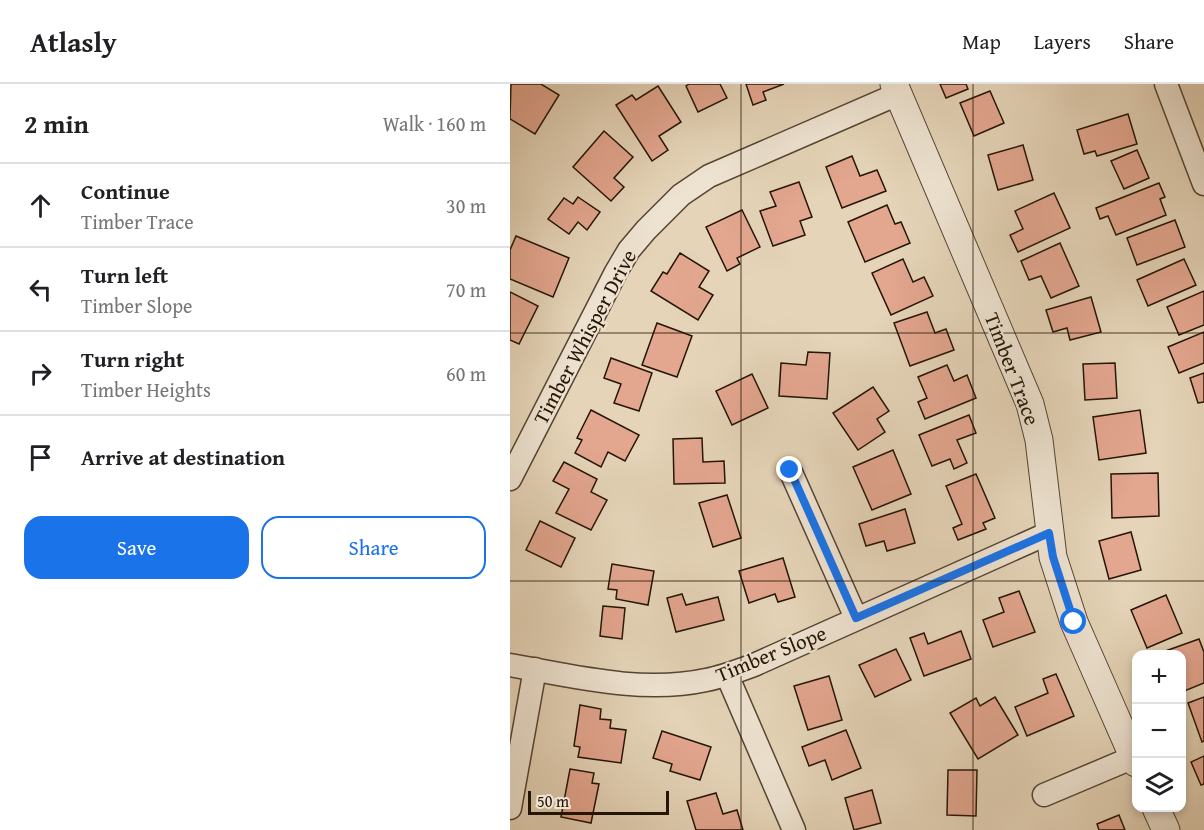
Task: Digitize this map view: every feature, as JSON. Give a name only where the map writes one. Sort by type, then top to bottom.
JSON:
[{"type":"street","points":[[1166,84],[1204,184]]},
{"type":"street","name":"Timber Whisper Drive","points":[[510,479],[616,272],[646,230],[681,195],[709,176],[896,89]]},
{"type":"street","name":"Timber Trace","points":[[896,89],[1030,404],[1039,440],[1053,557],[1074,622],[1134,758]]},
{"type":"street","points":[[790,470],[856,618]]},
{"type":"street","name":"Timber Slope","points":[[510,665],[655,686],[697,682],[727,675],[1049,533]]},
{"type":"street","points":[[510,808],[535,669]]},
{"type":"street","points":[[727,675],[794,830]]},
{"type":"street","points":[[1044,795],[1132,761]]},
{"type":"street","points":[[1158,812],[1166,830]]},
{"type":"building","points":[[511,84],[541,84],[559,95],[535,134],[510,119]]},
{"type":"building","points":[[689,84],[720,84],[727,98],[698,112],[686,86]]},
{"type":"building","points":[[746,84],[784,84],[763,92],[766,100],[753,105]]},
{"type":"building","points":[[940,84],[966,84],[968,89],[946,98]]},
{"type":"building","points":[[658,86],[681,122],[659,136],[668,150],[652,161],[616,105],[632,95],[636,100]]},
{"type":"building","points":[[990,91],[1004,123],[974,136],[960,103]]},
{"type":"building","points":[[1128,114],[1137,144],[1097,156],[1095,151],[1084,154],[1077,130]]},
{"type":"building","points":[[604,131],[633,157],[614,178],[624,187],[611,201],[573,167]]},
{"type":"building","points":[[1023,145],[1033,180],[998,190],[988,155]]},
{"type":"building","points":[[1137,150],[1149,178],[1124,189],[1111,161]]},
{"type":"building","points":[[852,156],[860,176],[877,170],[886,191],[842,208],[826,167]]},
{"type":"building","points":[[799,182],[812,217],[800,221],[805,235],[773,246],[760,211],[776,206],[770,192]]},
{"type":"building","points":[[1159,183],[1165,197],[1160,199],[1166,215],[1116,235],[1108,216],[1100,219],[1096,208]]},
{"type":"building","points":[[1054,193],[1070,228],[1018,252],[1010,235],[1023,229],[1015,211]]},
{"type":"building","points":[[578,197],[600,212],[587,230],[578,222],[569,234],[548,219],[564,198],[573,204]]},
{"type":"building","points":[[887,205],[895,224],[901,222],[910,243],[865,262],[848,222]]},
{"type":"building","points":[[742,210],[760,247],[737,258],[740,264],[727,271],[706,227]]},
{"type":"building","points":[[1175,220],[1185,247],[1137,265],[1127,238]]},
{"type":"building","points":[[516,236],[569,258],[553,297],[510,279],[510,250]]},
{"type":"building","points":[[1060,243],[1079,286],[1051,298],[1041,276],[1029,280],[1021,261]]},
{"type":"building","points":[[680,253],[709,271],[699,287],[713,295],[698,320],[651,291],[663,272],[667,274]]},
{"type":"building","points":[[903,259],[913,282],[924,277],[933,296],[891,315],[872,273]]},
{"type":"building","points":[[1184,259],[1196,285],[1148,306],[1137,280]]},
{"type":"building","points":[[1204,291],[1204,325],[1179,335],[1167,307]]},
{"type":"building","points":[[510,292],[538,306],[519,344],[510,340]]},
{"type":"building","points":[[1091,297],[1101,332],[1070,340],[1067,328],[1053,332],[1046,310]]},
{"type":"building","points":[[927,312],[935,333],[946,329],[954,350],[910,366],[894,323]]},
{"type":"building","points":[[657,323],[692,336],[677,377],[642,365]]},
{"type":"building","points":[[1204,332],[1204,363],[1179,373],[1168,347]]},
{"type":"building","points":[[808,352],[830,353],[827,399],[779,396],[781,363],[806,365]]},
{"type":"building","points":[[611,358],[652,373],[639,411],[614,403],[621,384],[604,378]]},
{"type":"building","points":[[1115,363],[1117,398],[1085,400],[1083,364]]},
{"type":"building","points":[[947,365],[954,381],[967,375],[976,398],[925,419],[918,402],[927,398],[918,377]]},
{"type":"building","points":[[1204,373],[1204,402],[1198,403],[1190,378]]},
{"type":"building","points":[[752,374],[768,408],[732,425],[716,391]]},
{"type":"building","points":[[873,387],[889,411],[877,419],[885,432],[858,450],[833,413]]},
{"type":"building","points":[[591,410],[639,435],[625,461],[608,452],[601,467],[575,453],[582,440],[577,438]]},
{"type":"building","points":[[1140,410],[1146,453],[1099,460],[1093,417]]},
{"type":"building","points":[[969,415],[976,433],[957,440],[967,463],[954,469],[950,459],[932,466],[919,435]]},
{"type":"building","points":[[702,438],[703,462],[724,461],[725,483],[674,484],[673,439]]},
{"type":"building","points":[[893,450],[911,494],[872,510],[853,467]]},
{"type":"building","points":[[564,462],[597,479],[591,492],[607,500],[591,530],[556,513],[569,489],[553,481]]},
{"type":"building","points":[[1158,473],[1159,516],[1112,518],[1111,474]]},
{"type":"building","points":[[976,474],[995,518],[983,523],[986,529],[958,540],[953,528],[962,524],[946,486]]},
{"type":"building","points":[[727,495],[741,538],[713,547],[699,503]]},
{"type":"building","points":[[905,509],[915,543],[887,551],[884,541],[866,546],[859,524]]},
{"type":"building","points":[[540,521],[575,538],[561,567],[526,550]]},
{"type":"building","points":[[1131,532],[1141,570],[1109,579],[1099,541]]},
{"type":"building","points":[[783,558],[795,597],[778,602],[775,594],[749,603],[739,571]]},
{"type":"building","points":[[612,564],[654,571],[648,605],[616,599],[617,590],[608,589]]},
{"type":"building","points":[[1019,591],[1035,632],[993,647],[983,620],[1004,612],[999,598]]},
{"type":"building","points":[[682,594],[686,605],[718,597],[724,620],[676,632],[667,598]]},
{"type":"building","points":[[1166,595],[1182,633],[1147,648],[1131,610]]},
{"type":"building","points":[[603,606],[625,608],[622,639],[600,636]]},
{"type":"building","points":[[961,631],[971,659],[924,676],[910,638],[924,633],[928,644]]},
{"type":"building","points":[[1199,639],[1204,652],[1204,683],[1186,690],[1186,650],[1168,650]]},
{"type":"building","points":[[896,649],[911,680],[875,697],[859,665]]},
{"type":"building","points":[[1056,674],[1074,716],[1027,736],[1015,707],[1048,693],[1043,679]]},
{"type":"building","points":[[829,676],[842,720],[808,730],[794,686]]},
{"type":"building","points":[[995,697],[1018,735],[978,759],[950,713],[976,698],[980,706]]},
{"type":"building","points":[[1204,697],[1204,741],[1202,742],[1188,703]]},
{"type":"building","points":[[580,705],[601,709],[600,719],[611,720],[610,728],[626,730],[621,763],[578,757],[580,747],[574,746]]},
{"type":"building","points":[[846,730],[861,768],[832,780],[825,760],[809,766],[802,747]]},
{"type":"building","points":[[662,731],[711,747],[700,780],[670,771],[672,764],[653,758]]},
{"type":"building","points":[[1204,756],[1204,784],[1201,785],[1191,762]]},
{"type":"building","points":[[570,769],[594,773],[592,783],[599,784],[591,823],[561,817]]},
{"type":"building","points":[[948,770],[977,770],[976,816],[947,815]]},
{"type":"building","points":[[872,790],[881,823],[854,830],[845,798]]},
{"type":"building","points":[[716,793],[723,814],[737,810],[743,830],[696,830],[687,801]]},
{"type":"building","points":[[1119,815],[1125,830],[1099,830],[1097,824]]},
{"type":"route","points":[[790,470],[856,618],[1049,533],[1053,557],[1074,622]]}]
